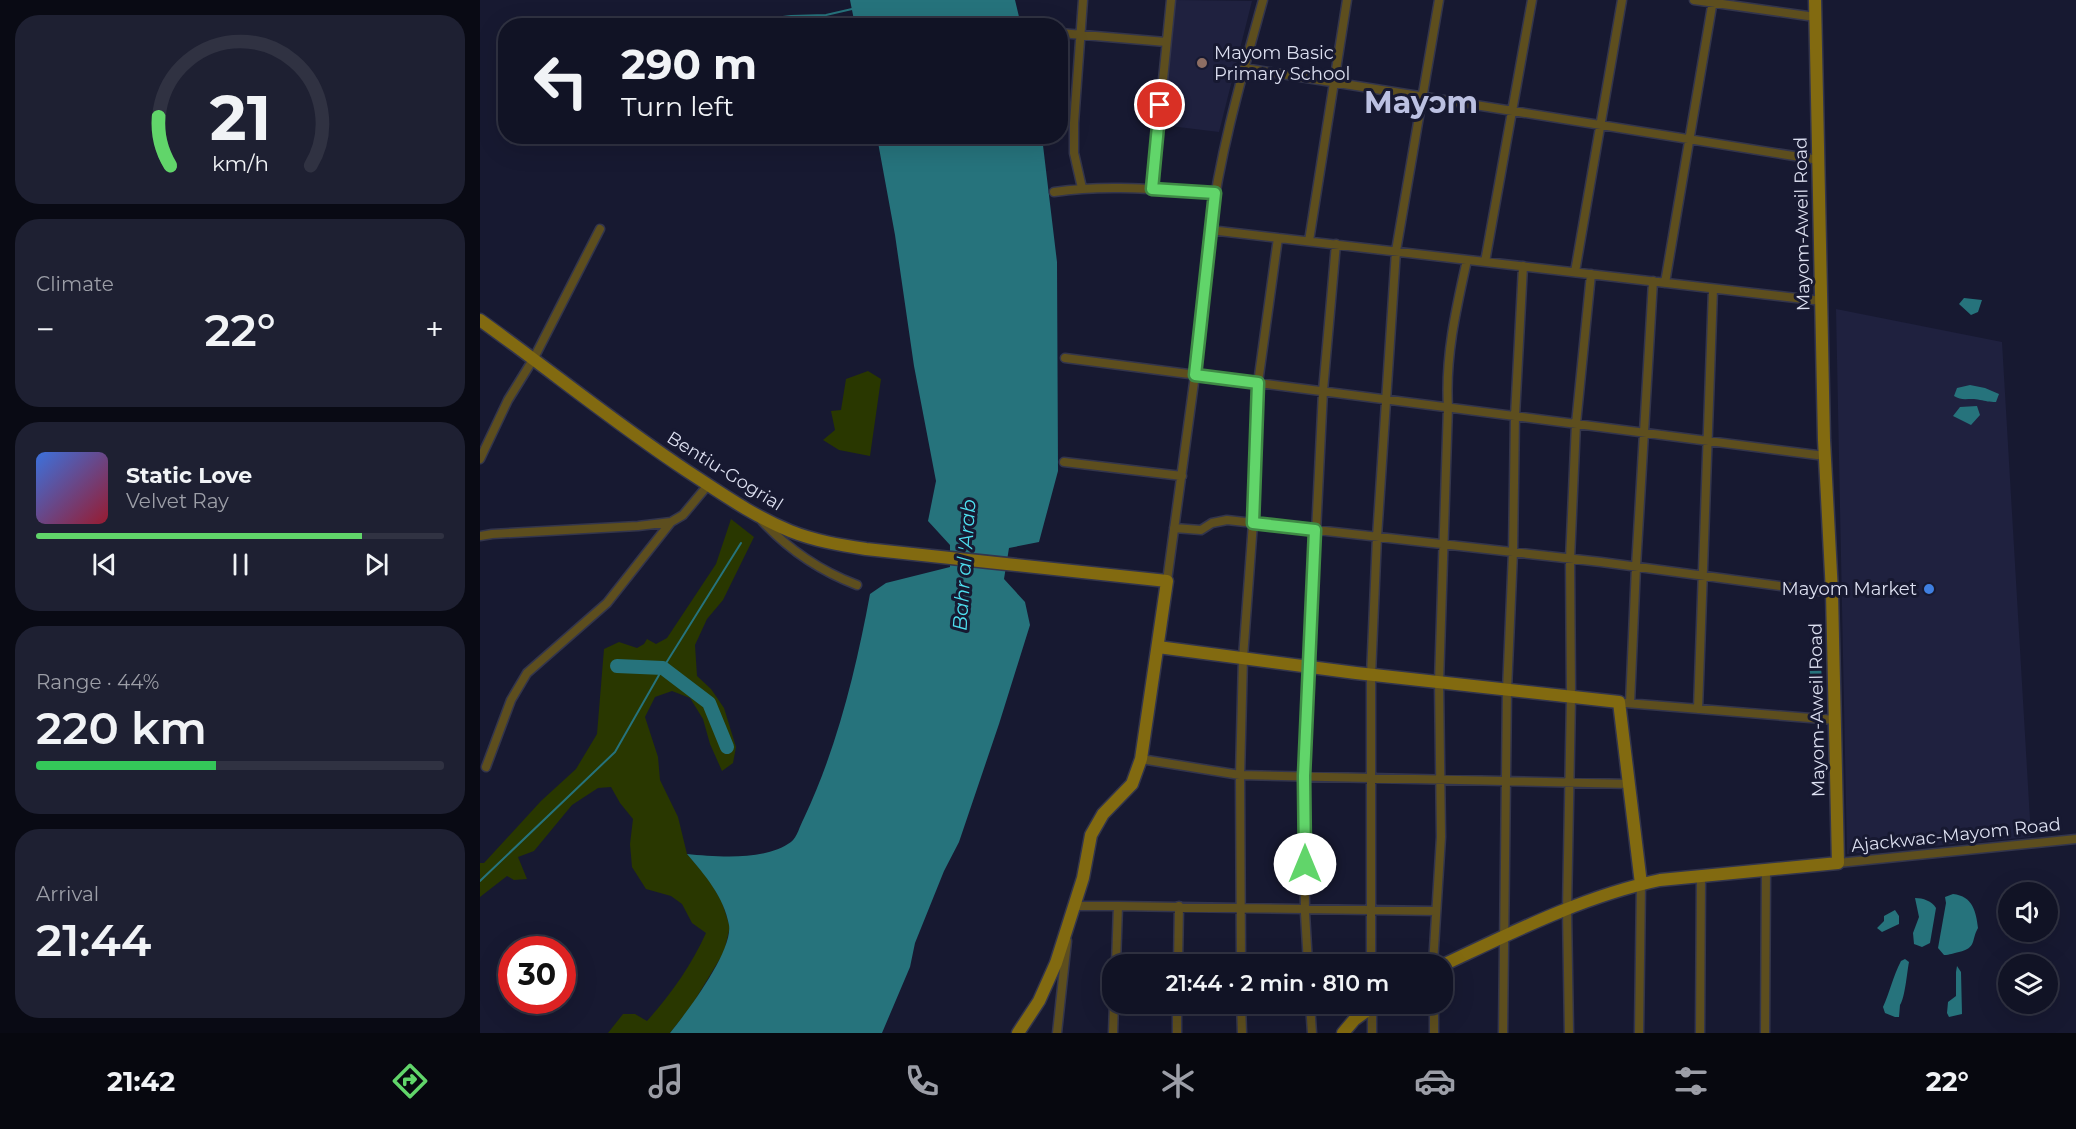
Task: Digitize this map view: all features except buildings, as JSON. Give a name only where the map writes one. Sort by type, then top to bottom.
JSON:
[{"type":"main road","name":"Mayom-Aweil Road","points":[[1815,0],[1825,456],[1832,593],[1838,863]]},
{"type":"main road","name":"Bentiu-Gogrial","points":[[480,320],[534,358],[611,418],[708,485],[756,514],[792,531],[818,540],[877,550],[1167,581]]},
{"type":"main road","points":[[1018,1033],[1039,1001],[1056,963],[1075,906],[1091,835],[1103,814],[1132,784],[1142,759],[1167,581]]},
{"type":"main road","points":[[1158,647],[1371,675],[1625,703],[1630,784],[1641,885]]},
{"type":"main road","points":[[1453,960],[1503,936],[1568,910],[1641,885],[1838,863]]},
{"type":"main road","points":[[1343,1033],[1361,1014]]},
{"type":"street","points":[[1082,188],[1074,153],[1083,0]]},
{"type":"street","points":[[1152,189],[1171,0]]},
{"type":"street","points":[[1167,581],[1195,375],[1215,193],[1230,121],[1263,0]]},
{"type":"street","points":[[1309,241],[1347,0]]},
{"type":"street","points":[[1371,954],[1371,675],[1377,537],[1396,251],[1439,0]]},
{"type":"street","points":[[1485,262],[1532,0]]},
{"type":"street","points":[[1575,272],[1622,0]]},
{"type":"street","points":[[1694,0],[1815,17]]},
{"type":"street","points":[[1665,283],[1713,1]]},
{"type":"street","points":[[1068,34],[1166,42]]},
{"type":"street","points":[[1244,68],[1819,160]]},
{"type":"street","points":[[1054,192],[1082,188],[1215,193]]},
{"type":"street","points":[[480,459],[508,400],[534,358],[600,229]]},
{"type":"street","points":[[1210,230],[1822,301]]},
{"type":"street","points":[[1241,954],[1240,775],[1243,658],[1253,523],[1258,383],[1278,237]]},
{"type":"street","points":[[1307,954],[1304,776],[1323,391],[1336,244]]},
{"type":"street","points":[[1434,954],[1441,837],[1439,682],[1447,387],[1451,340],[1467,260]]},
{"type":"street","points":[[1503,1033],[1507,690],[1513,552],[1515,416],[1523,266]]},
{"type":"street","points":[[1569,1033],[1570,559],[1576,424],[1591,274]]},
{"type":"street","points":[[1653,281],[1645,433],[1625,703],[1835,720]]},
{"type":"street","points":[[1698,709],[1713,289]]},
{"type":"street","points":[[1065,358],[1825,456]]},
{"type":"street","points":[[1064,462],[1182,476]]},
{"type":"street","points":[[486,767],[511,700],[527,673],[607,603],[671,522],[682,515],[708,485]]},
{"type":"street","points":[[756,514],[779,540],[799,555],[820,568],[857,585]]},
{"type":"street","points":[[1174,528],[1201,530],[1212,523],[1227,520],[1513,552],[1832,593]]},
{"type":"street","points":[[480,536],[671,522]]},
{"type":"street","points":[[1142,759],[1240,775],[1630,784]]},
{"type":"street","name":"Ajackwac-Mayom Road","points":[[1838,863],[2076,840]]},
{"type":"street","points":[[1765,1033],[1766,870]]},
{"type":"street","points":[[1700,1033],[1701,877]]},
{"type":"street","points":[[1639,1033],[1641,885]]},
{"type":"street","points":[[1075,906],[1436,911]]},
{"type":"street","points":[[1116,954],[1118,906]]},
{"type":"street","points":[[1178,954],[1179,906]]},
{"type":"street","points":[[1057,1033],[1070,923]]},
{"type":"street","points":[[1113,1033],[1114,1014]]},
{"type":"street","points":[[1177,1014],[1177,1033]]},
{"type":"street","points":[[1241,1014],[1242,1033]]},
{"type":"street","points":[[1311,1014],[1312,1033]]},
{"type":"street","points":[[1372,1033],[1373,1014]]},
{"type":"street","points":[[1434,1014],[1434,1033]]},
{"type":"shaded area","name":"Mayom Basic Primary School","points":[[1175,0],[1252,1],[1219,132],[1162,125]]},
{"type":"shaded area","name":"Mayom Market","points":[[1836,309],[2002,342],[2031,837],[1847,854]]},
{"type":"shaded area","points":[[868,371],[881,379],[870,456],[839,450],[823,440],[835,430],[831,411],[841,410],[846,379]]},
{"type":"shaded area","points":[[731,519],[754,537],[723,600],[707,619],[695,645],[697,676],[711,689],[724,708],[736,747],[733,763],[722,771],[710,744],[703,719],[690,698],[672,691],[655,697],[645,717],[658,757],[660,780],[678,817],[687,854],[708,878],[722,902],[730,927],[724,952],[692,1005],[670,1033],[608,1033],[623,1014],[635,1014],[647,1021],[680,979],[706,933],[692,923],[682,904],[671,896],[646,889],[632,867],[630,844],[633,819],[611,787],[598,788],[572,805],[534,851],[518,857],[527,879],[514,880],[507,876],[480,897],[480,863],[484,863],[541,801],[576,769],[597,734],[604,649],[619,642],[637,648],[647,639],[656,644],[667,638],[716,564]]},
{"type":"water","points":[[850,0],[1015,0],[1019,18],[854,18]]},
{"type":"water","name":"Bahr al 'Arab","points":[[878,144],[1043,144],[1057,262],[1058,471],[1039,542],[1009,548],[1004,579],[1025,602],[1030,625],[959,842],[944,871],[915,943],[910,967],[882,1033],[670,1033],[717,965],[728,936],[729,925],[723,905],[707,878],[687,854],[727,857],[755,855],[780,848],[793,840],[816,791],[836,736],[852,680],[870,594],[886,583],[950,567],[950,545],[928,521],[936,481],[914,366],[895,235]]},
{"type":"water","points":[[1964,298],[1982,300],[1978,312],[1971,315],[1959,304]]},
{"type":"water","points":[[1970,385],[1999,394],[1996,402],[1960,399],[1954,396],[1957,388]]},
{"type":"water","points":[[1977,406],[1980,415],[1971,425],[1953,416],[1960,407]]},
{"type":"water","points":[[1809,663],[1817,663],[1821,668],[1821,677],[1817,687],[1811,685]]},
{"type":"water","points":[[1953,894],[1960,895],[1969,901],[1976,916],[1978,928],[1969,948],[1944,955],[1938,948],[1946,903],[1945,897]]},
{"type":"water","points":[[1915,898],[1927,900],[1936,908],[1930,943],[1922,947],[1914,944],[1913,933],[1919,917]]},
{"type":"water","points":[[1895,910],[1899,916],[1899,924],[1882,932],[1877,928],[1884,921],[1884,916]]},
{"type":"water","points":[[1905,959],[1909,962],[1906,985],[1899,1017],[1895,1017],[1885,1013],[1883,1007],[1898,967]]},
{"type":"water","points":[[1957,966],[1961,972],[1962,1014],[1949,1017],[1948,1002],[1956,996]]},
{"type":"waterway","points":[[775,18],[826,15],[852,9]]},
{"type":"waterway","points":[[480,881],[615,752],[663,668],[741,543]]},
{"type":"waterway","points":[[617,666],[663,668],[709,703],[727,747]]},
{"type":"place","name":"Mayom Basic Primary School","points":[[1202,63]]},
{"type":"place","name":"Mayom Market","points":[[1929,589]]},
{"type":"district","name":"Mayɔm","points":[[1421,103]]},
{"type":"route","points":[[1160,105],[1152,189],[1215,193],[1195,375],[1258,383],[1253,523],[1315,530],[1304,776],[1305,864]]}]
